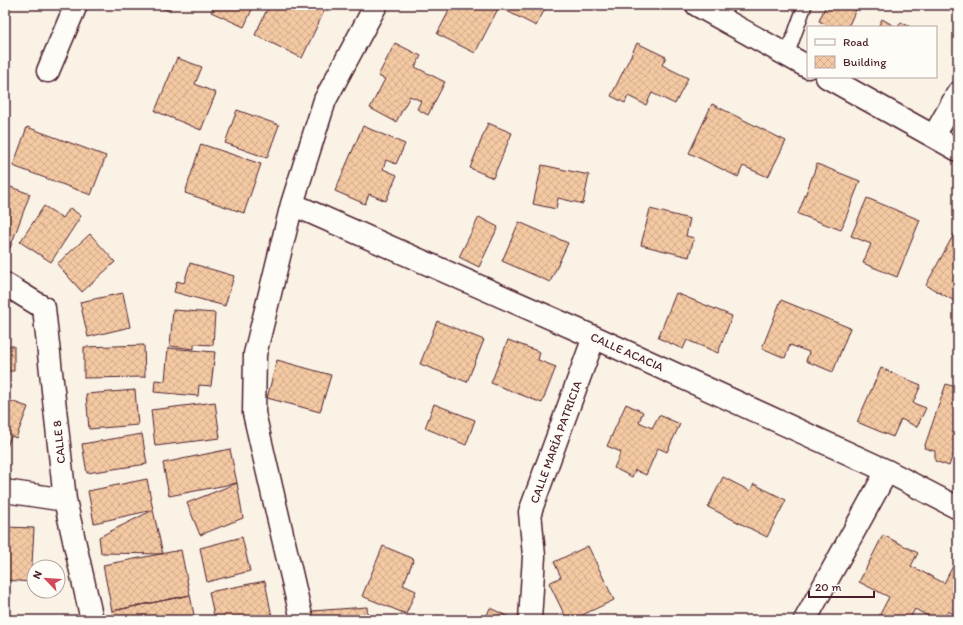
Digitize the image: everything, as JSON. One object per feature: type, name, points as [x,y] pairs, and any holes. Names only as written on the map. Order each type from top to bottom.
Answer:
[{"type":"street","points":[[48,71],[76,5]]},
{"type":"street","points":[[302,620],[254,413],[255,354],[292,204],[325,100],[376,5]]},
{"type":"street","points":[[697,5],[807,66]]},
{"type":"street","points":[[829,78],[958,150]]},
{"type":"street","points":[[934,136],[958,93]]},
{"type":"street","name":"CALLE ACACIA","points":[[292,204],[594,337],[887,471],[958,508]]},
{"type":"street","name":"CALLE 8","points":[[5,284],[44,308],[65,500],[92,620]]},
{"type":"street","name":"CALLE MARÍA PATRICIA","points":[[530,620],[534,556],[530,512],[594,337]]},
{"type":"street","points":[[805,620],[887,471]]},
{"type":"street","points":[[5,491],[65,500]]},
{"type":"lane","points":[[787,55],[806,5]]},
{"type":"building","points":[[155,5],[172,5],[169,11]]},
{"type":"building","points":[[215,5],[254,5],[244,27],[211,12]]},
{"type":"building","points":[[269,5],[327,5],[302,58],[255,35]]},
{"type":"building","points":[[452,5],[547,5],[536,26],[499,7],[475,53],[437,34]]},
{"type":"building","points":[[826,5],[858,5],[848,26],[829,26],[819,21]]},
{"type":"building","points":[[882,19],[894,26],[878,26]]},
{"type":"building","points":[[901,22],[908,26],[899,26]]},
{"type":"building","points":[[395,43],[421,56],[415,67],[445,82],[428,115],[417,109],[421,101],[410,96],[396,122],[370,108],[385,79],[378,76]]},
{"type":"building","points":[[637,43],[666,57],[662,65],[688,78],[675,104],[652,93],[646,105],[628,96],[625,103],[611,96]]},
{"type":"building","points":[[177,58],[202,67],[195,84],[216,93],[201,130],[155,111]]},
{"type":"building","points":[[712,104],[786,141],[768,177],[743,166],[738,177],[689,153]]},
{"type":"building","points":[[237,110],[279,125],[267,158],[225,143]]},
{"type":"building","points":[[488,123],[512,133],[493,178],[470,168]]},
{"type":"building","points":[[363,126],[405,144],[396,164],[386,160],[383,169],[397,175],[386,201],[369,194],[365,204],[335,191]]},
{"type":"building","points":[[27,127],[106,156],[91,195],[13,166]]},
{"type":"building","points":[[201,144],[261,164],[244,213],[185,193]]},
{"type":"building","points":[[817,164],[860,181],[841,230],[798,214]]},
{"type":"building","points":[[542,165],[589,175],[583,204],[558,198],[556,209],[533,204]]},
{"type":"building","points":[[5,185],[30,194],[10,248],[5,246]]},
{"type":"building","points":[[867,198],[920,220],[897,277],[863,263],[871,244],[851,236]]},
{"type":"building","points":[[44,206],[63,218],[70,208],[81,216],[51,262],[20,242]]},
{"type":"building","points":[[650,209],[690,219],[686,236],[694,238],[689,257],[641,245]]},
{"type":"building","points":[[479,217],[498,227],[479,267],[459,257]]},
{"type":"building","points":[[519,222],[568,243],[550,282],[502,261]]},
{"type":"building","points":[[90,234],[115,262],[82,292],[57,264]]},
{"type":"building","points":[[954,234],[958,236],[958,303],[926,285]]},
{"type":"building","points":[[190,263],[234,276],[225,306],[174,292],[177,281],[184,283]]},
{"type":"building","points":[[123,293],[130,327],[88,337],[80,302]]},
{"type":"building","points":[[676,293],[732,316],[718,353],[687,340],[683,349],[658,338]]},
{"type":"building","points":[[781,300],[850,328],[833,372],[806,361],[809,352],[790,345],[785,358],[762,348]]},
{"type":"building","points":[[173,310],[215,313],[213,345],[194,344],[194,349],[170,346]]},
{"type":"building","points":[[437,321],[484,340],[467,382],[420,364]]},
{"type":"building","points":[[508,340],[540,352],[538,360],[556,367],[542,403],[491,383]]},
{"type":"building","points":[[144,345],[145,377],[84,378],[84,347]]},
{"type":"building","points":[[5,346],[14,346],[14,371],[5,371]]},
{"type":"building","points":[[168,348],[215,352],[211,386],[199,385],[198,396],[154,392],[155,380],[165,381]]},
{"type":"building","points":[[277,360],[331,375],[320,412],[267,398]]},
{"type":"building","points":[[881,368],[921,385],[913,403],[926,408],[917,427],[901,419],[893,437],[857,422]]},
{"type":"building","points":[[946,384],[958,388],[958,459],[952,457],[949,466],[935,461],[935,451],[924,448]]},
{"type":"building","points":[[135,390],[138,425],[89,429],[86,394]]},
{"type":"building","points":[[5,399],[28,407],[16,438],[11,436],[5,452]]},
{"type":"building","points":[[215,402],[220,438],[155,446],[151,410]]},
{"type":"building","points":[[434,404],[475,420],[466,445],[425,428]]},
{"type":"building","points":[[626,404],[643,412],[639,422],[652,428],[659,415],[680,424],[667,452],[658,448],[646,475],[635,470],[632,477],[614,468],[621,452],[607,446]]},
{"type":"building","points":[[142,434],[147,464],[87,473],[82,444]]},
{"type":"building","points":[[230,449],[237,483],[169,496],[163,463]]},
{"type":"building","points":[[723,477],[750,491],[754,484],[786,500],[767,537],[708,507]]},
{"type":"building","points":[[147,479],[153,510],[94,523],[88,491]]},
{"type":"building","points":[[237,483],[243,518],[200,535],[187,503]]},
{"type":"building","points":[[153,510],[163,554],[101,553],[99,537]]},
{"type":"building","points":[[5,527],[34,528],[32,559],[26,559],[26,582],[5,580]]},
{"type":"building","points":[[883,535],[918,553],[911,566],[944,583],[953,566],[958,569],[957,616],[948,611],[943,620],[935,620],[915,609],[909,620],[877,620],[889,597],[859,582]]},
{"type":"building","points":[[242,537],[250,571],[207,582],[200,548]]},
{"type":"building","points":[[383,546],[414,559],[403,585],[416,591],[406,614],[362,596]]},
{"type":"building","points":[[588,546],[614,600],[572,620],[567,620],[549,583],[561,577],[554,562]]},
{"type":"building","points":[[181,550],[190,595],[112,611],[103,565]]},
{"type":"building","points":[[265,581],[272,617],[255,620],[215,620],[209,592]]},
{"type":"building","points":[[190,595],[195,620],[114,620],[112,611]]},
{"type":"building","points":[[367,607],[368,620],[312,620],[312,611]]},
{"type":"building","points":[[490,608],[515,620],[485,620]]}]
